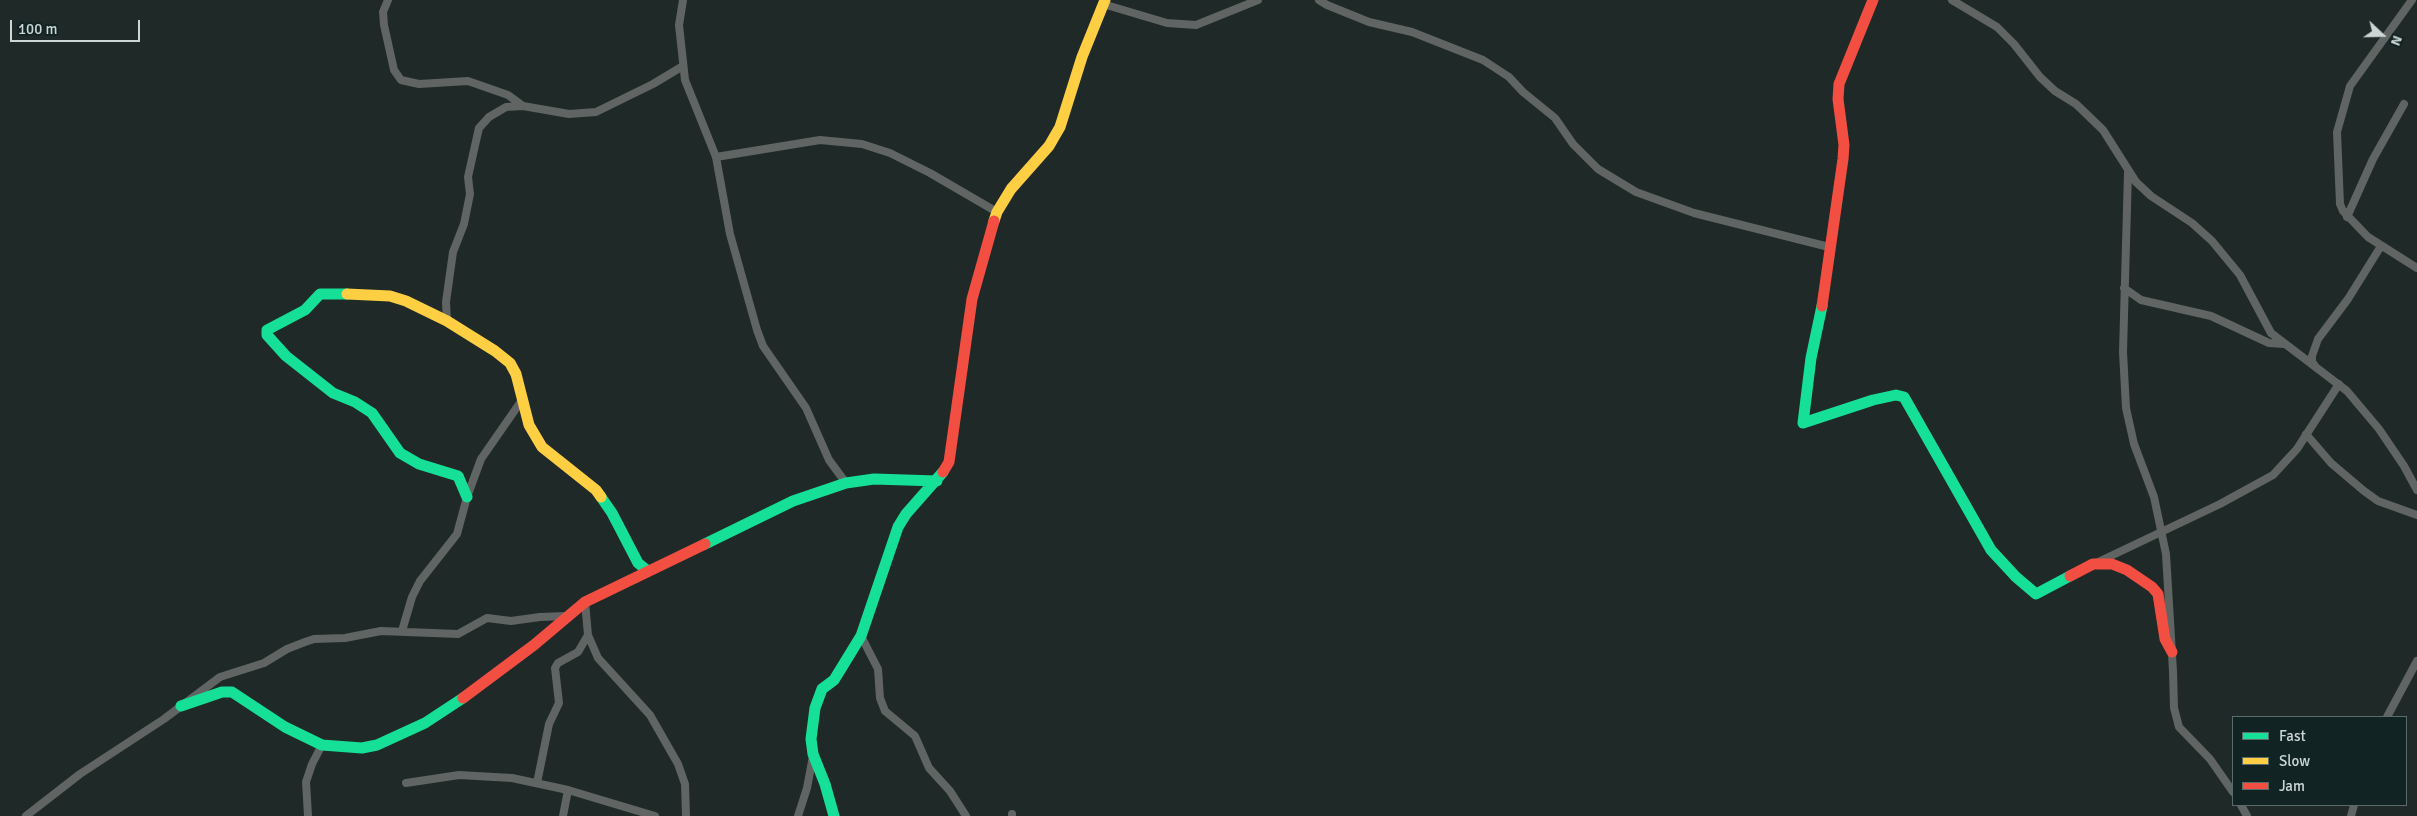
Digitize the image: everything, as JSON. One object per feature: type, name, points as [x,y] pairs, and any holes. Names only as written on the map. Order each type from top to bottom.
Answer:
[{"type":"street","points":[[388,0],[383,12],[384,25],[394,70],[401,80],[419,84],[468,81],[508,95],[523,106]]},
{"type":"street","points":[[683,0],[679,25],[685,80],[716,158],[730,234],[763,346],[806,408],[830,460],[846,483]]},
{"type":"street","points":[[834,816],[825,784],[813,754],[811,739],[815,708],[822,689],[834,680],[861,636],[898,527],[906,514],[937,480],[949,462],[953,446],[960,375],[972,299],[997,212],[1007,195],[1049,146],[1060,127],[1082,57],[1104,2],[1167,22],[1196,24],[1258,0]]},
{"type":"street","points":[[1319,0],[1368,22],[1412,32],[1483,60],[1509,77],[1523,92],[1549,112],[1573,144],[1598,169],[1636,192],[1694,213],[1828,247]]},
{"type":"street","points":[[1873,0],[1839,84],[1838,99],[1844,145],[1828,247],[1827,283],[1811,358],[1802,423],[1873,400],[1896,395],[1904,397],[1991,550],[2016,577],[2036,594],[2159,531],[2220,504],[2274,475],[2288,461],[2339,384]]},
{"type":"street","points":[[1952,0],[1997,27],[2014,44],[2040,77],[2091,118],[2109,138],[2128,172],[2151,196],[2192,223],[2212,241],[2240,275],[2271,332],[2284,344],[2339,384],[2380,429],[2417,490]]},
{"type":"street","points":[[2412,0],[2350,86],[2343,104],[2337,132],[2337,152],[2340,204],[2347,217],[2381,246],[2417,268]]},
{"type":"street","points":[[447,321],[446,302],[453,252],[464,224],[470,194],[468,177],[479,128],[489,117],[506,107],[523,106],[569,114],[596,112],[646,88],[683,66]]},
{"type":"street","points":[[2347,217],[2373,159],[2404,104]]},
{"type":"street","points":[[716,158],[820,140],[862,144],[890,154],[922,169],[997,212]]},
{"type":"street","points":[[2128,172],[2122,352],[2126,408],[2134,444],[2154,498],[2159,531],[2168,568],[2174,708],[2178,726],[2210,759],[2232,791]]},
{"type":"street","points":[[2315,366],[2312,362],[2312,356],[2318,339],[2348,299],[2381,246]]},
{"type":"street","points":[[2124,288],[2141,300],[2211,316],[2269,343],[2284,344]]},
{"type":"street","points":[[467,497],[458,476],[419,464],[400,453],[372,413],[355,402],[334,393],[286,356],[267,335],[267,330],[305,310],[320,294],[327,292],[390,296],[406,301],[447,321],[495,351],[510,364],[516,374],[529,425],[542,447],[596,490],[612,512],[638,563],[648,571]]},
{"type":"street","points":[[2124,304],[2141,300]]},
{"type":"street","points":[[402,631],[420,581],[457,534],[474,474],[487,448],[522,400]]},
{"type":"street","points":[[2306,434],[2331,464],[2364,491],[2378,500],[2417,515]]},
{"type":"street","points":[[181,706],[222,692],[232,692],[285,727],[322,745],[362,748],[399,736],[425,723],[457,703],[534,646],[566,616],[586,602],[794,501],[846,483],[881,479],[937,480]]},
{"type":"street","points":[[2093,564],[2119,566],[2156,591],[2161,602],[2165,640],[2172,652]]},
{"type":"street","points":[[586,602],[588,635],[598,658],[650,715],[678,764],[685,784],[686,816]]},
{"type":"street","points":[[26,816],[80,774],[181,706],[220,677],[264,663],[288,649],[305,642],[314,639],[345,638],[381,631],[458,634],[487,618],[511,621],[540,616],[566,616]]},
{"type":"street","points":[[537,783],[549,724],[559,703],[555,668],[558,663],[578,652],[588,635]]},
{"type":"street","points":[[861,636],[878,669],[880,698],[885,711],[919,741],[929,768],[950,791],[966,816]]},
{"type":"street","points":[[2388,716],[2417,661]]},
{"type":"street","points":[[308,816],[306,782],[312,764],[322,745]]},
{"type":"street","points":[[798,816],[807,788],[813,754]]},
{"type":"street","points":[[406,783],[452,775],[476,775],[537,783],[568,790],[655,816]]},
{"type":"street","points":[[563,816],[568,790]]},
{"type":"traffic: fast","points":[[347,294],[320,294],[305,310],[267,330],[267,335],[286,356],[333,393],[355,402],[372,413],[400,453],[419,464],[458,476],[467,497]]},
{"type":"traffic: fast","points":[[1822,306],[1811,358],[1803,423],[1873,400],[1896,395],[1904,397],[1991,550],[2016,577],[2036,594],[2070,576]]},
{"type":"traffic: fast","points":[[834,816],[825,784],[813,754],[811,739],[815,708],[822,689],[834,680],[861,636],[898,527],[906,514],[943,472]]},
{"type":"traffic: fast","points":[[705,544],[793,501],[846,483],[874,479],[937,481]]},
{"type":"traffic: fast","points":[[601,497],[612,513],[638,563],[648,571]]},
{"type":"traffic: fast","points":[[181,706],[222,692],[232,692],[285,727],[322,745],[362,748],[377,745],[425,723],[463,698]]},
{"type":"traffic: slow","points":[[994,221],[997,212],[1011,189],[1049,146],[1060,127],[1082,57],[1105,0]]},
{"type":"traffic: slow","points":[[347,294],[390,296],[406,301],[447,321],[495,351],[510,363],[516,374],[529,425],[542,447],[596,490],[601,497]]},
{"type":"traffic: jam","points":[[1822,306],[1843,159],[1844,145],[1838,99],[1839,84],[1873,0]]},
{"type":"traffic: jam","points":[[943,472],[949,462],[972,299],[994,221]]},
{"type":"traffic: jam","points":[[463,698],[534,645],[585,602],[705,544]]},
{"type":"traffic: jam","points":[[2070,576],[2093,564],[2112,564],[2127,570],[2152,587],[2158,594],[2165,639],[2172,652]]}]
